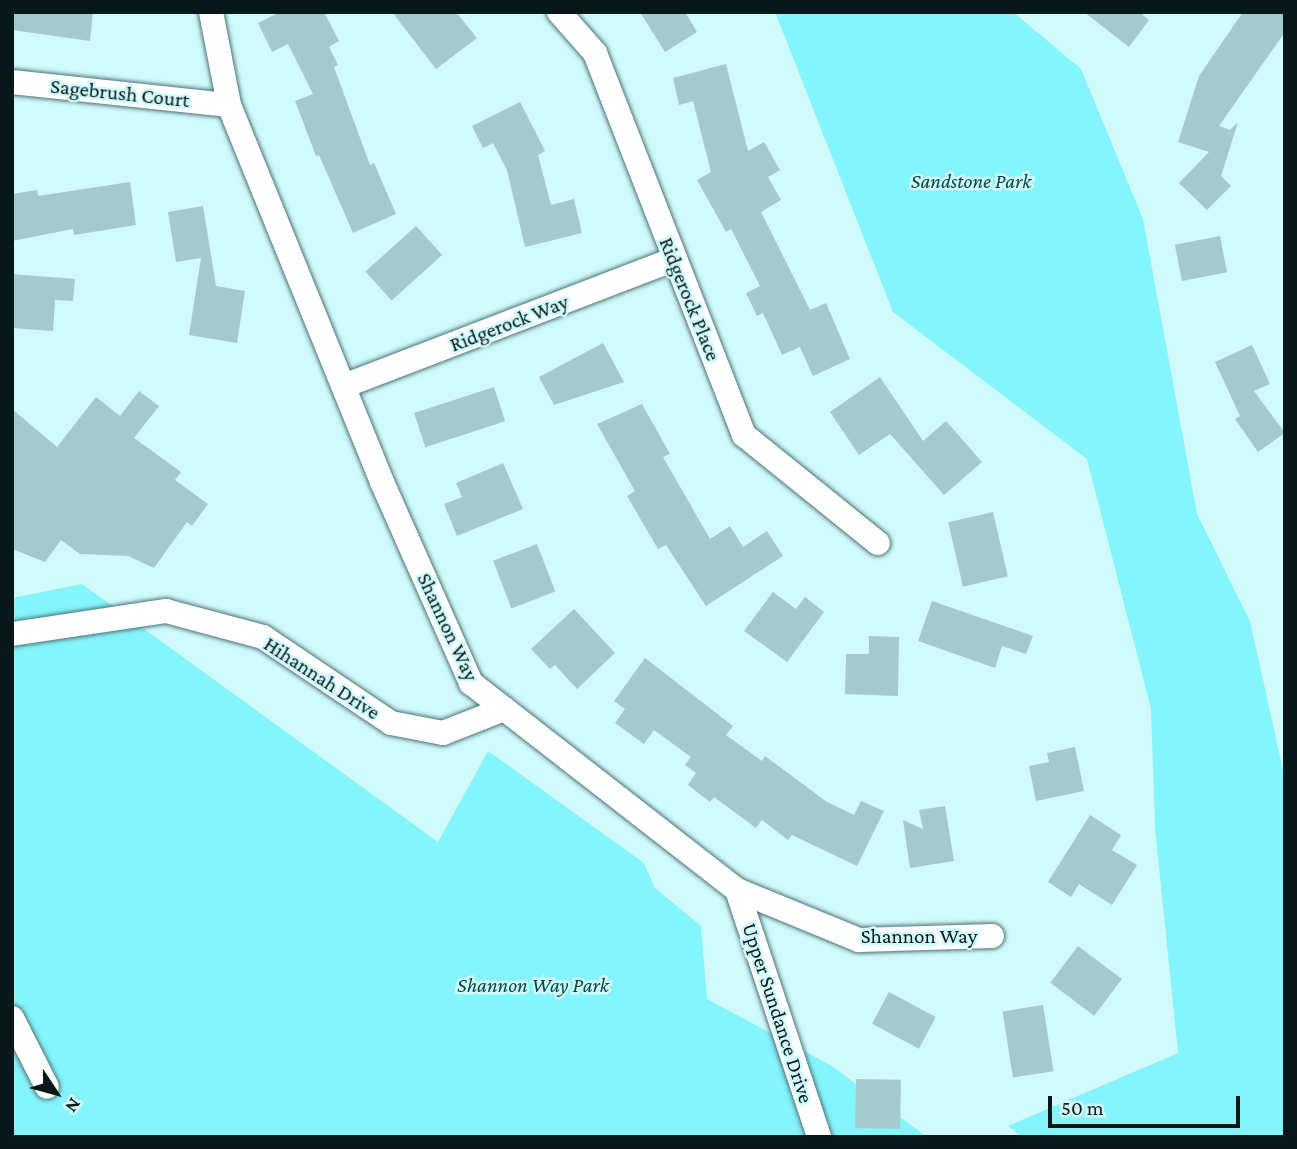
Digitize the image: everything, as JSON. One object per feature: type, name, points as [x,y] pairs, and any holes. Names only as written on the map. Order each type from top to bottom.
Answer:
[{"type":"street","name":"Shannon Way","points":[[211,12],[229,104],[344,386],[471,683],[737,890],[859,940],[992,936]]},
{"type":"street","name":"Ridgerock Place","points":[[559,12],[595,52],[673,260],[744,435],[878,543]]},
{"type":"street","name":"Sagebrush Court","points":[[12,82],[229,104]]},
{"type":"street","name":"Ridgerock Way","points":[[344,386],[673,260]]},
{"type":"street","name":"Hihannah Drive","points":[[12,634],[166,611],[263,637],[391,723],[443,733],[504,709]]},
{"type":"street","name":"Upper Sundance Drive","points":[[737,890],[819,1137]]},
{"type":"street","points":[[12,1018],[47,1087]]},
{"type":"green space","name":"Sandstone Park","points":[[775,12],[1013,12],[1081,69],[1143,219],[1197,514],[1250,621],[1285,779],[1285,1137],[1022,1137],[1008,1126],[1178,1053],[1155,828],[1151,709],[1087,459],[893,312]]},
{"type":"green space","name":"Shannon Way Park","points":[[82,584],[438,842],[488,751],[644,863],[655,888],[701,926],[707,999],[832,1066],[927,1137],[12,1137],[12,598]]},
{"type":"building","points":[[12,12],[93,12],[90,41],[12,30]]},
{"type":"building","points":[[280,12],[324,12],[339,41],[329,47],[338,65],[334,67],[370,165],[374,163],[396,214],[353,233],[319,155],[316,156],[295,101],[313,94],[288,44],[272,52],[258,23]]},
{"type":"building","points":[[392,12],[456,12],[477,38],[436,69]]},
{"type":"building","points":[[640,12],[685,12],[697,32],[665,52]]},
{"type":"building","points":[[1084,12],[1139,12],[1149,20],[1129,47]]},
{"type":"building","points":[[1243,12],[1285,12],[1285,32],[1219,126],[1230,130],[1238,122],[1221,176],[1231,186],[1207,210],[1179,183],[1209,152],[1178,142],[1199,76]]},
{"type":"building","points":[[726,64],[748,151],[764,142],[780,170],[768,177],[781,200],[761,212],[810,310],[826,303],[850,359],[813,376],[800,347],[782,355],[763,313],[757,316],[746,293],[760,286],[731,229],[726,232],[697,180],[711,172],[693,101],[679,105],[673,78]]},
{"type":"building","points":[[520,102],[545,151],[538,155],[551,205],[574,199],[582,233],[525,247],[507,170],[493,143],[483,148],[472,126]]},
{"type":"building","points":[[130,182],[136,225],[74,235],[73,229],[12,241],[12,194],[37,190],[38,196]]},
{"type":"building","points":[[203,206],[216,286],[245,291],[237,343],[189,335],[201,258],[176,262],[168,212]]},
{"type":"building","points":[[416,226],[442,255],[392,300],[365,272]]},
{"type":"building","points":[[1220,236],[1227,272],[1182,281],[1175,245]]},
{"type":"building","points":[[12,274],[75,279],[73,301],[55,300],[53,331],[12,328]]},
{"type":"building","points":[[603,343],[624,382],[554,405],[539,377]]},
{"type":"building","points":[[1252,345],[1270,384],[1254,391],[1285,433],[1258,452],[1235,419],[1240,416],[1215,362]]},
{"type":"building","points":[[880,377],[923,441],[946,421],[982,462],[944,495],[890,434],[859,455],[830,412]]},
{"type":"building","points":[[494,387],[505,421],[425,447],[414,413]]},
{"type":"building","points":[[139,391],[159,406],[134,438],[181,472],[175,480],[208,504],[192,526],[187,522],[154,568],[128,556],[80,554],[61,540],[45,562],[12,549],[12,409],[57,447],[96,397],[120,416]]},
{"type":"building","points":[[642,404],[670,454],[663,457],[710,539],[730,526],[743,547],[767,531],[783,556],[706,606],[666,545],[658,549],[627,496],[635,491],[597,424]]},
{"type":"building","points":[[503,463],[523,509],[457,536],[444,504],[462,497],[456,483]]},
{"type":"building","points":[[993,512],[1008,576],[963,587],[948,522]]},
{"type":"building","points":[[537,544],[555,592],[511,608],[493,561]]},
{"type":"building","points":[[773,592],[796,609],[805,597],[824,612],[787,662],[744,631]]},
{"type":"building","points":[[932,601],[1033,636],[1026,654],[1002,646],[995,668],[918,641]]},
{"type":"building","points":[[574,609],[615,653],[577,689],[555,665],[550,669],[531,649]]},
{"type":"building","points":[[869,636],[899,637],[898,696],[845,694],[846,654],[869,654]]},
{"type":"building","points":[[645,658],[733,726],[726,735],[762,761],[765,756],[827,802],[854,815],[861,801],[884,811],[857,866],[792,835],[788,840],[762,820],[756,828],[714,797],[710,802],[688,785],[696,773],[685,765],[691,757],[654,730],[644,744],[615,723],[625,709],[614,701]]},
{"type":"building","points":[[1075,747],[1084,791],[1036,801],[1029,766],[1049,762],[1047,753]]},
{"type":"building","points":[[945,806],[954,861],[910,868],[903,820],[923,829],[919,810]]},
{"type":"building","points":[[1090,815],[1121,835],[1112,850],[1137,865],[1112,905],[1079,884],[1071,897],[1048,882]]},
{"type":"building","points":[[1078,946],[1122,979],[1094,1016],[1050,983]]},
{"type":"building","points":[[889,992],[936,1017],[919,1049],[872,1024]]},
{"type":"building","points":[[1043,1005],[1053,1071],[1013,1078],[1003,1011]]},
{"type":"building","points":[[856,1079],[901,1080],[900,1129],[855,1128]]}]
